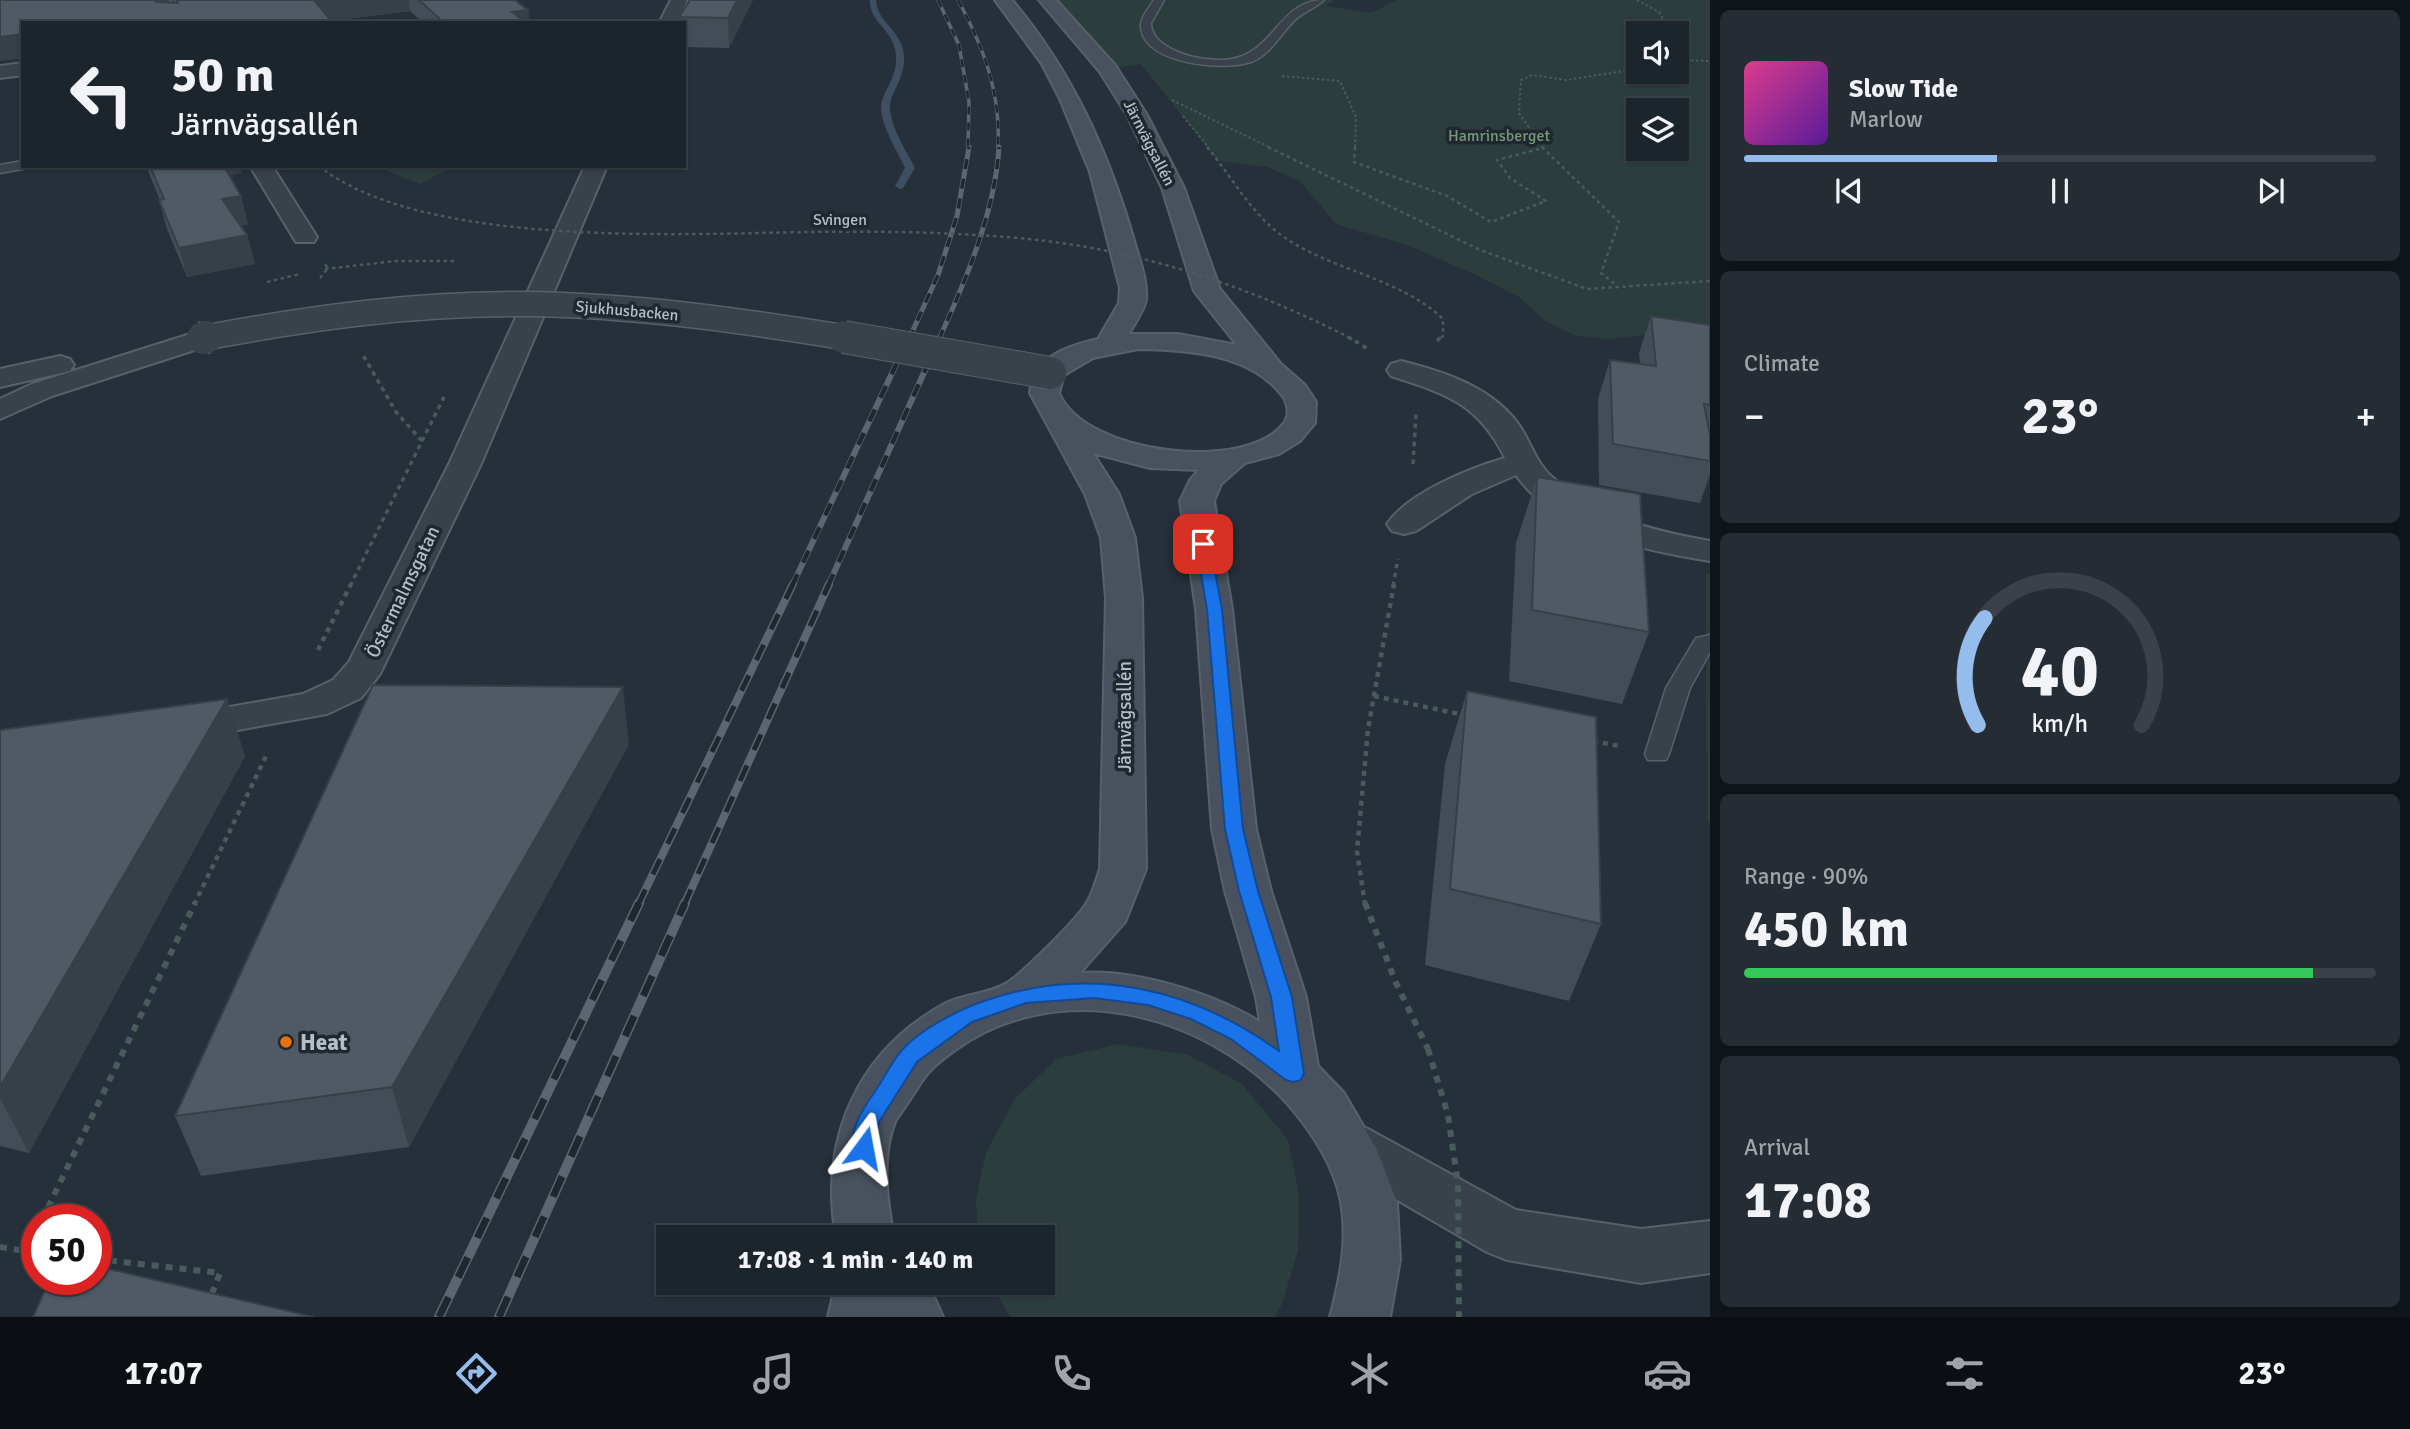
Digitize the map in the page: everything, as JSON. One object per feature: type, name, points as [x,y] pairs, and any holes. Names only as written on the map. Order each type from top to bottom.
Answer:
[{"type":"main road","points":[[1003,0],[1056,69],[1080,117],[1109,187],[1133,288],[1132,303],[1109,345]]},
{"type":"main road","name":"Järnvägsallén","points":[[1058,6],[1108,69],[1137,115],[1172,188],[1208,291],[1271,369]]},
{"type":"main road","points":[[1050,373],[1065,360],[1109,345],[1166,341],[1200,345],[1236,354],[1271,369],[1289,383],[1301,400],[1302,417],[1289,436],[1267,449],[1233,457],[1166,459],[1126,452],[1093,441],[1057,418]]},
{"type":"main road","name":"Järnvägsallén","points":[[1026,995],[1083,940],[1108,910],[1123,869],[1124,598],[1118,538],[1102,494],[1049,409],[1044,391],[1050,373]]},
{"type":"main road","points":[[1233,457],[1206,480],[1197,501],[1214,609],[1234,829],[1248,891],[1282,997],[1293,1073]]},
{"type":"main road","points":[[862,1225],[857,1203],[868,1121],[909,1056],[965,1016],[1026,995],[1094,990],[1148,997],[1198,1013],[1238,1033],[1293,1073],[1323,1106],[1349,1145],[1369,1201],[1373,1264],[1360,1317]]},
{"type":"main road","points":[[858,1317],[863,1295]]},
{"type":"main road","points":[[896,1295],[913,1317]]},
{"type":"street","points":[[160,0],[172,21]]},
{"type":"street","points":[[669,21],[679,0]]},
{"type":"street","points":[[0,72],[21,69]]},
{"type":"street","points":[[262,168],[305,237]]},
{"type":"street","name":"Östermalmsgatan","points":[[150,732],[284,719],[347,689],[366,666],[464,464],[595,168]]},
{"type":"street","name":"Sjukhusbacken","points":[[0,378],[145,346],[305,319],[482,304],[559,305],[710,318],[1050,373]]},
{"type":"street","name":"Sjukhusbacken","points":[[10,406],[73,379],[203,338]]},
{"type":"street","points":[[1401,370],[1437,382],[1477,401],[1506,428],[1522,463],[1540,484],[1573,508],[1611,527],[1648,540],[1710,551]]},
{"type":"street","points":[[1405,524],[1438,499],[1485,473],[1522,463]]},
{"type":"street","points":[[1349,1145],[1507,1234],[1642,1256],[1710,1247]]},
{"type":"lane","points":[[1159,0],[1146,18],[1145,28],[1149,37],[1173,55],[1211,62],[1255,56],[1292,18],[1319,0]]},
{"type":"lane","points":[[0,169],[21,165]]},
{"type":"lane","points":[[1657,754],[1678,688],[1704,643],[1710,642]]},
{"type":"path","points":[[1637,0],[1659,12],[1664,21]]},
{"type":"path","points":[[1689,60],[1710,61]]},
{"type":"path","points":[[1616,285],[1601,273],[1619,222],[1543,148],[1519,113],[1521,80],[1532,75],[1566,80],[1626,71]]},
{"type":"path","points":[[1340,81],[1356,117],[1354,162],[1447,196],[1491,222],[1546,201],[1510,178],[1497,160],[1543,148]]},
{"type":"path","points":[[1460,1317],[1458,1184],[1448,1115],[1428,1049],[1396,983],[1364,902],[1357,851],[1374,696],[1405,524],[1417,424],[1415,406],[1401,370],[1443,336],[1443,319],[1424,301],[1300,245],[1268,224],[1168,98],[1480,250],[1587,289],[1616,285],[1710,282]]},
{"type":"path","name":"Svingen","points":[[321,168],[335,180],[408,206],[475,220],[569,231],[693,235],[886,232],[1010,237],[1059,243],[1185,269],[1249,289],[1298,310],[1355,341]]},
{"type":"path","points":[[305,237],[328,268],[319,279]]},
{"type":"path","points":[[50,1204],[284,719],[422,441],[396,412],[361,351]]},
{"type":"path","points":[[1374,696],[1468,715]]},
{"type":"path","points":[[1590,740],[1657,754]]},
{"type":"path","points":[[0,1247],[21,1251]]},
{"type":"path","points":[[112,1261],[220,1273],[207,1306]]},
{"type":"green space","name":"Hamrinsberget","points":[[1045,0],[1335,0],[1325,6],[1372,13],[1396,0],[1710,0],[1710,338],[1665,333],[1605,339],[1574,335],[1545,321],[1519,297],[1474,274],[1410,246],[1336,224],[1300,181],[1267,167],[1218,161],[1141,64],[1108,69]]},
{"type":"green space","points":[[381,168],[450,168],[420,184]]},
{"type":"green space","points":[[1706,573],[1710,574],[1710,824],[1707,821]]},
{"type":"green space","points":[[1118,1044],[1188,1055],[1242,1084],[1288,1140],[1299,1195],[1298,1250],[1282,1304],[1275,1317],[1010,1317],[998,1295],[1055,1295],[1055,1225],[977,1225],[976,1199],[986,1153],[1015,1099],[1056,1059]]},
{"type":"building","points":[[0,0],[155,0],[178,3],[177,0],[314,0],[331,21],[21,21],[21,34],[0,37]]},
{"type":"building","points":[[419,0],[515,0],[528,10],[512,12],[524,21],[441,20]]},
{"type":"building","points":[[690,0],[737,0],[728,18],[679,17]]},
{"type":"building","points":[[151,168],[225,168],[241,196],[222,199],[247,235],[179,248],[159,200],[164,199]]},
{"type":"building","points":[[1651,316],[1710,325],[1710,405],[1704,404],[1710,435],[1710,461],[1613,444],[1610,360],[1656,366]]},
{"type":"building","points":[[1537,477],[1640,494],[1649,632],[1532,610]]},
{"type":"building","points":[[373,685],[623,687],[392,1087],[175,1116]]},
{"type":"building","points":[[1467,691],[1596,717],[1601,924],[1450,889]]},
{"type":"building","points":[[227,699],[0,1087],[0,730]]},
{"type":"building","points":[[112,1270],[314,1317],[33,1317],[43,1295],[112,1295]]},
{"type":"waterway","points":[[873,0],[874,11],[891,32],[900,54],[896,81],[885,105],[888,121],[910,168],[900,186]]},
{"type":"railway","points":[[938,0],[959,45],[969,102],[968,148]]},
{"type":"railway","points":[[958,0],[989,71],[997,108],[998,148]]},
{"type":"railway","points":[[909,339],[938,275],[957,216],[969,147]]},
{"type":"railway","points":[[939,339],[978,245],[992,196],[999,147]]},
{"type":"railway","points":[[792,586],[909,337]]},
{"type":"railway","points":[[828,586],[940,337]]},
{"type":"railway","points":[[638,905],[793,584]]},
{"type":"railway","points":[[684,905],[829,584]]},
{"type":"railway","points":[[439,1317],[639,903]]},
{"type":"railway","points":[[499,1317],[685,903]]},
{"type":"place","name":"Heat","points":[[286,1042]]},
{"type":"route","points":[[864,1148],[868,1121],[909,1056],[965,1016],[1026,995],[1094,990],[1148,997],[1198,1013],[1238,1033],[1293,1073],[1282,997],[1248,891],[1234,829],[1214,609],[1203,544]]}]
